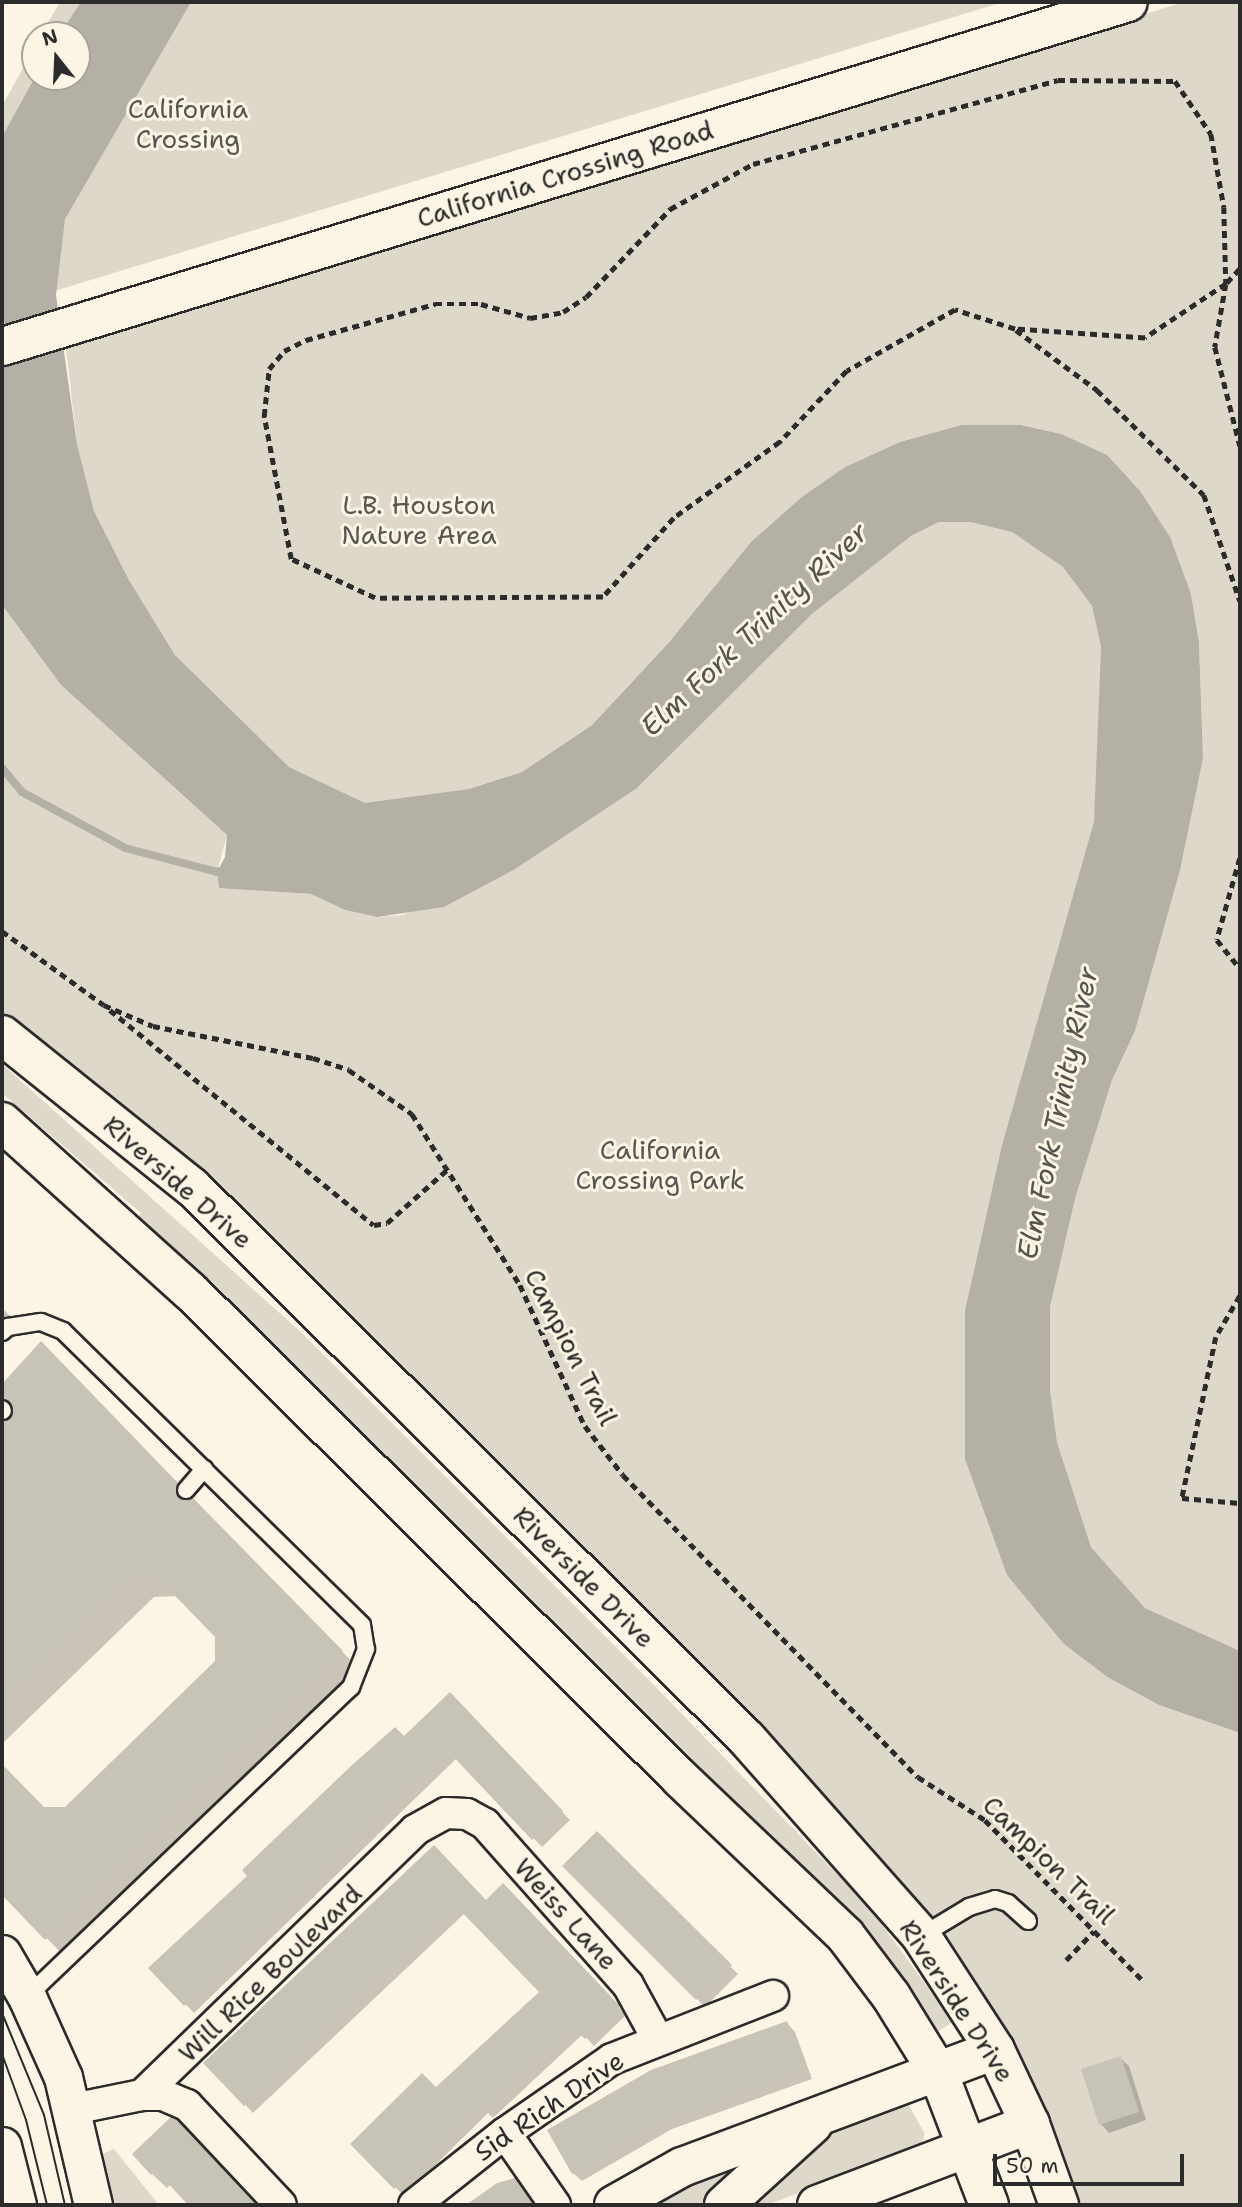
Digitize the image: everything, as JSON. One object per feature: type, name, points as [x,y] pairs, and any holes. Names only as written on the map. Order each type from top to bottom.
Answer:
[{"type":"main road","name":"Riverside Drive","points":[[2,1035],[192,1187],[747,1739],[922,1936],[995,2050],[1030,2124],[1059,2205]]},
{"type":"main road","name":"Riverside Drive","points":[[2,1122],[191,1292],[680,1778],[845,1935],[891,1996],[938,2072],[969,2146],[989,2205]]},
{"type":"main road","points":[[614,2205],[682,2167],[995,2050]]},
{"type":"main road","points":[[724,2205],[822,2115]]},
{"type":"main road","points":[[817,2205],[1030,2124]]},
{"type":"street","name":"California Crossing Road","points":[[2,346],[1128,2]]},
{"type":"street","name":"Weiss Lane","points":[[454,1812],[485,1825],[587,1936],[628,1985],[657,2038]]},
{"type":"street","name":"Will Rice Boulevard","points":[[142,2095],[415,1830],[431,1818],[454,1812]]},
{"type":"street","points":[[2,1954],[27,1997],[73,2109],[93,2205]]},
{"type":"street","name":"Sid Rich Drive","points":[[414,2205],[505,2133],[581,2078],[657,2038],[774,1996]]},
{"type":"street","points":[[73,2109],[142,2095],[163,2095],[187,2105],[281,2205]]},
{"type":"street","points":[[505,2133],[555,2205]]},
{"type":"street","points":[[2,2146],[17,2205]]},
{"type":"lane","points":[[2,1332],[8,1326],[41,1322],[64,1331],[362,1625],[366,1649],[351,1687],[27,1997]]},
{"type":"lane","points":[[186,1490],[204,1469]]},
{"type":"lane","points":[[922,1936],[969,1907],[995,1899],[1008,1903],[1028,1920]]},
{"type":"path","points":[[1240,269],[1226,284],[1145,338],[1015,329],[955,310],[847,371],[780,442],[674,517],[603,597],[375,598],[291,559],[264,416],[269,369],[284,351],[306,340],[435,304],[481,304],[530,318],[563,312],[586,298],[670,209],[753,164],[1058,80],[1175,81],[1212,134],[1224,207],[1226,284],[1215,347],[1240,446]]},
{"type":"path","points":[[1015,329],[1097,390],[1203,495],[1240,601]]},
{"type":"path","points":[[1240,858],[1217,940],[1240,968]]},
{"type":"path","name":"Campion Trail","points":[[2,931],[104,1005],[186,1035],[313,1058],[349,1070],[412,1114],[449,1168],[465,1202],[520,1285],[585,1426],[623,1475],[918,1777],[985,1820],[1143,1981]]},
{"type":"path","points":[[104,1005],[374,1225],[387,1223],[449,1168]]},
{"type":"path","points":[[1240,1296],[1216,1337],[1182,1498],[1240,1503]]},
{"type":"path","points":[[1066,1960],[1094,1931]]},
{"type":"green space","name":"California Crossing","points":[[60,2],[1003,2],[2,307],[2,106],[21,72],[21,91],[91,91],[91,21],[49,21]]},
{"type":"green space","name":"L.B. Houston Nature Area","points":[[1184,2],[1240,2],[1240,1651],[1145,1608],[1091,1547],[1057,1442],[1050,1390],[1050,1307],[1075,1199],[1112,1080],[1135,1031],[1203,758],[1199,642],[1191,594],[1061,434],[1022,425],[961,425],[900,442],[845,467],[803,496],[592,725],[522,772],[469,789],[365,804],[289,767],[175,655],[129,580],[94,511],[77,444],[66,348]]},
{"type":"green space","name":"California Crossing Park","points":[[939,522],[970,522],[1012,532],[1063,567],[1092,606],[1101,647],[1095,822],[1002,1145],[965,1310],[1109,1678],[1159,1705],[1240,1733],[1240,2205],[1081,2205],[1030,2076],[972,1975],[869,1843],[119,1111],[2,1013],[2,605],[61,685],[227,835],[217,872],[219,887],[311,894],[345,910],[377,917],[403,915],[637,788],[812,614],[911,536]]},
{"type":"green space","points":[[2,1064],[302,1333],[648,1679],[869,1907],[953,2022],[937,2032],[892,1967],[135,1220],[141,1213],[2,1093]]},
{"type":"green space","points":[[907,2102],[925,2134],[919,2149],[766,2205],[735,2205],[845,2123]]},
{"type":"green space","points":[[114,2149],[159,2205],[107,2205],[100,2155]]},
{"type":"green space","points":[[763,2157],[701,2205],[642,2205],[665,2190]]},
{"type":"water","name":"Elm Fork Trinity River","points":[[81,2],[191,2],[65,219],[56,295],[77,444],[94,511],[129,580],[175,655],[289,767],[365,803],[469,789],[522,772],[592,725],[670,641],[752,541],[803,496],[845,467],[900,442],[961,425],[1021,425],[1061,434],[1107,455],[1140,491],[1170,537],[1191,594],[1199,642],[1203,758],[1180,870],[1135,1031],[1112,1080],[1075,1199],[1050,1307],[1050,1390],[1057,1442],[1091,1547],[1145,1608],[1240,1651],[1240,1733],[1159,1705],[1109,1678],[1064,1644],[1007,1575],[965,1459],[965,1310],[1002,1145],[1094,822],[1101,647],[1092,606],[1063,567],[1012,532],[970,522],[939,522],[911,536],[812,614],[637,788],[515,869],[444,907],[377,917],[345,910],[311,894],[219,888],[217,872],[225,857],[227,835],[61,685],[2,605],[2,137],[27,91],[91,91],[91,21],[68,21]]},
{"type":"building","points":[[41,1341],[178,1483],[179,1497],[193,1498],[343,1651],[45,1940],[2,1895],[2,1764],[44,1807],[65,1807],[215,1661],[215,1637],[155,1575],[132,1575],[2,1701],[2,1421],[12,1416],[11,1403],[15,1399],[2,1384]]},
{"type":"building","points":[[450,1692],[563,1811],[532,1840],[448,1751],[184,2006],[148,1968],[247,1876],[242,1870],[351,1766],[395,1727],[404,1736]]},
{"type":"building","points":[[597,1831],[732,1965],[696,2000],[562,1866]]},
{"type":"building","points":[[434,1845],[486,1900],[503,1883],[620,2006],[585,2039],[573,2027],[483,2111],[479,2106],[394,2189],[350,2144],[422,2073],[436,2087],[539,1992],[456,1906],[244,2106],[203,2063]]},
{"type":"building","points":[[787,2021],[805,2071],[663,2121],[572,2174],[547,2130],[651,2070]]},
{"type":"building","points":[[1121,2056],[1139,2112],[1099,2125],[1081,2069]]},
{"type":"building","points":[[171,2117],[177,2120],[257,2205],[188,2205],[156,2170],[151,2175],[132,2154]]},
{"type":"building","points":[[515,2178],[531,2201],[526,2205],[466,2205],[497,2183]]},
{"type":"waterway","points":[[2,768],[22,792],[125,848],[217,872],[225,870]]},
{"type":"tram line","points":[[2,2013],[44,2115],[65,2205]]},
{"type":"tram line","points":[[2,2054],[26,2120],[47,2205]]}]
